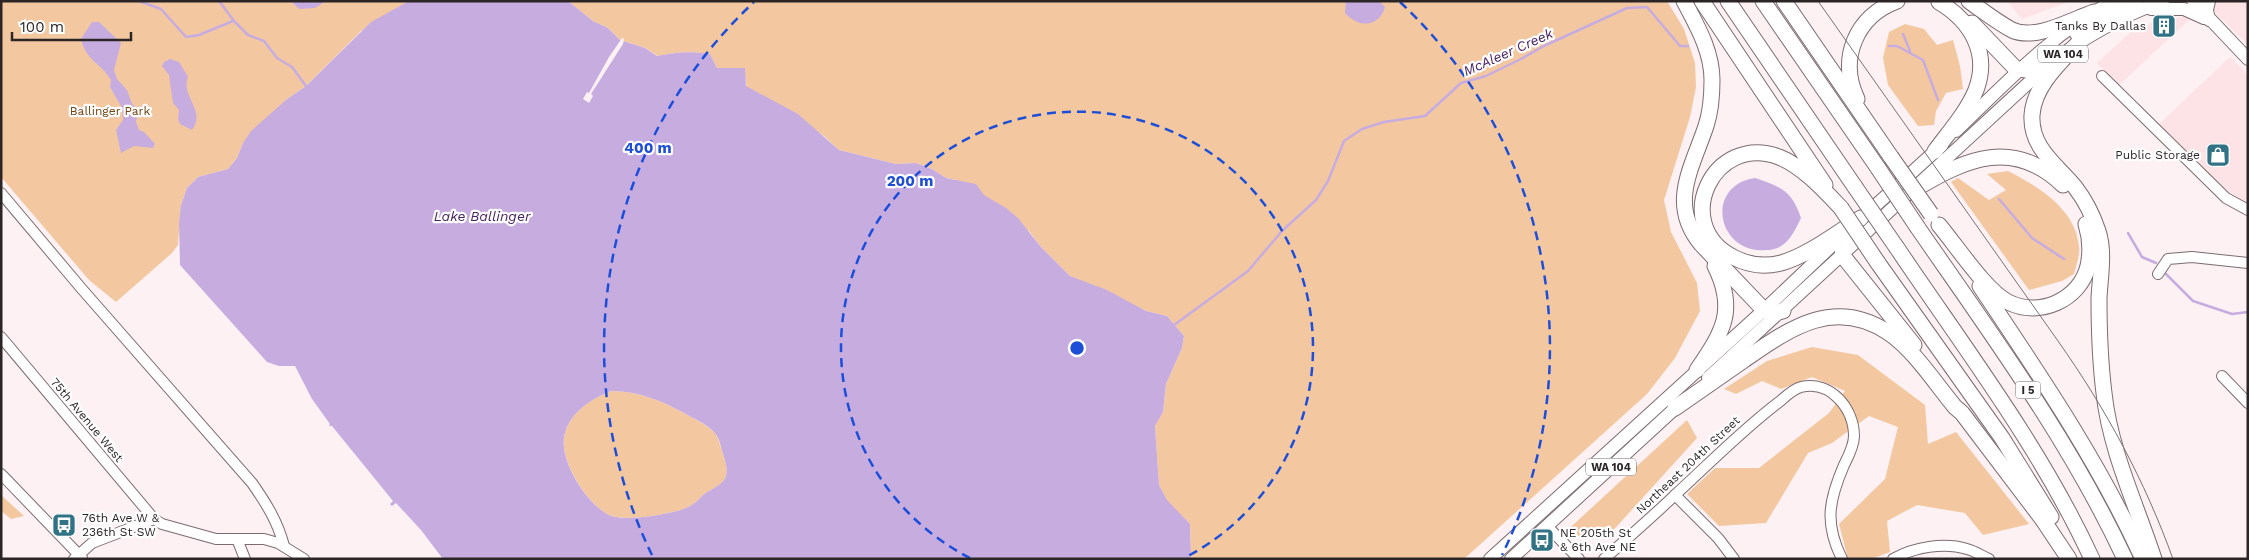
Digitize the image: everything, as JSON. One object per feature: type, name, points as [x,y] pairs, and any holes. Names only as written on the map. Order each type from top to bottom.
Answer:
[{"type":"highway","points":[[1682,1],[1700,32],[1710,62],[1712,101],[1689,171],[1683,202],[1688,225],[1705,249],[1764,310],[1773,313],[1783,310]]},
{"type":"highway","points":[[1702,1],[1878,263],[2027,475],[2050,515],[2070,559]]},
{"type":"highway","name":"I 5","points":[[1728,1],[2037,456],[2074,522],[2092,559]]},
{"type":"highway","name":"I 5","points":[[1763,1],[1990,332],[2060,441],[2101,511],[2125,559]]},
{"type":"highway","points":[[1784,1],[1935,219],[2075,431],[2115,500],[2143,559]]},
{"type":"highway","points":[[1874,131],[1851,82],[1850,50],[1855,37],[1868,18],[1877,10],[1897,1]]},
{"type":"highway","points":[[1969,1],[2012,30],[2030,34],[2094,12]]},
{"type":"highway","points":[[1938,2],[1963,14],[2010,64],[2019,70],[2029,68],[2040,58],[2047,57]]},
{"type":"highway","points":[[1935,151],[1972,99],[1978,82],[1980,66],[1979,50],[1969,29],[1960,17],[1938,2]]},
{"type":"highway","points":[[2080,41],[2042,85],[2033,105],[2032,123],[2041,150],[2077,189],[2092,215],[2099,233],[2101,254],[2099,345],[2104,394],[2112,439],[2154,559]]},
{"type":"highway","points":[[1841,208],[1795,166],[1779,158],[1757,153],[1736,157],[1718,170],[1705,190],[1702,212],[1707,233],[1722,250],[1740,260],[1764,265],[1788,260],[1861,218]]},
{"type":"highway","points":[[1917,188],[1954,168],[1982,158],[2014,159],[2036,166],[2062,184],[2079,206],[2086,222],[2090,239],[2088,266],[2081,283],[2062,300],[2039,308],[2016,305],[1994,291],[1935,219]]},
{"type":"highway","points":[[1845,233],[1842,246],[1843,256],[1959,403],[1962,413]]},
{"type":"highway","points":[[1697,370],[1714,342],[1726,313],[1724,288],[1705,249]]},
{"type":"highway","points":[[1675,408],[1788,330],[1814,320],[1840,318],[1861,321],[1890,334],[1911,354],[1954,407],[1962,413],[2070,559]]},
{"type":"main road","name":"WA 104","points":[[1490,559],[1764,310],[2019,70],[2063,33],[2114,1]]},
{"type":"main road","name":"WA 104","points":[[1511,559],[1917,188],[2049,64],[2080,41],[2138,6],[2163,1]]},
{"type":"main road","points":[[2193,1],[2248,59]]},
{"type":"main road","points":[[2209,1],[2207,10],[2209,20]]},
{"type":"main road","points":[[1996,112],[2011,92],[2044,63],[2047,57],[2099,19],[2138,6],[2178,8],[2190,11],[2209,20]]},
{"type":"main road","points":[[1510,541],[1536,526],[1547,526],[1546,520],[1551,502]]},
{"type":"street","points":[[2102,76],[2226,198],[2248,210]]},
{"type":"street","points":[[1,193],[81,288],[252,483],[270,510],[289,549]]},
{"type":"street","points":[[2158,274],[2168,259],[2192,257],[2248,263]]},
{"type":"street","name":"75th Avenue West","points":[[1,337],[154,519]]},
{"type":"street","points":[[2222,376],[2248,403]]},
{"type":"street","name":"Northeast 204th Street","points":[[1604,559],[1675,496],[1757,418],[1800,387],[1823,388],[1834,394],[1844,404],[1850,416],[1854,439],[1833,491],[1830,516],[1834,543],[1842,559]]},
{"type":"street","points":[[1,474],[78,557],[92,543],[154,519],[162,524],[190,533],[216,538],[264,539],[289,549],[304,559]]},
{"type":"street","points":[[1675,496],[1718,538],[1734,559]]},
{"type":"street","points":[[1547,526],[1579,559]]},
{"type":"street","points":[[237,539],[245,559]]},
{"type":"street","points":[[1893,559],[1921,548],[1944,546],[1967,549],[1989,559]]},
{"type":"shaded area","points":[[2007,1],[2071,1],[2022,19]]},
{"type":"shaded area","points":[[2213,1],[2248,1],[2248,44],[2213,11]]},
{"type":"shaded area","points":[[2187,16],[2192,17],[2119,85],[2097,63],[2131,32],[2155,21]]},
{"type":"shaded area","name":"Public Storage","points":[[2230,57],[2248,75],[2248,206],[2219,183],[2157,126]]},
{"type":"green space","name":"Ballinger Park","points":[[1,1],[409,1],[361,31],[306,86],[287,99],[243,143],[237,158],[228,169],[198,177],[187,188],[181,205],[178,245],[172,253],[116,302],[89,280],[1,177]]},
{"type":"green space","points":[[568,1],[1667,1],[1684,29],[1695,63],[1696,87],[1690,117],[1664,200],[1671,232],[1697,283],[1700,311],[1675,358],[1647,394],[1464,559],[1191,559],[1190,524],[1167,501],[1159,485],[1155,426],[1163,412],[1166,384],[1182,348],[1184,336],[1167,316],[1146,311],[1070,276],[1041,247],[1029,231],[956,180],[946,178],[932,169],[916,163],[896,164],[839,150],[824,136],[747,89],[744,68],[717,68],[710,54],[696,52],[658,56],[645,48],[620,40],[608,28],[593,21]]},
{"type":"green space","points":[[1905,24],[1924,29],[1937,45],[1953,40],[1960,66],[1963,89],[1946,93],[1936,111],[1934,125],[1918,126],[1888,85],[1883,58],[1889,32]]},
{"type":"green space","points":[[2008,171],[2043,192],[2063,210],[2071,221],[2079,247],[2078,261],[2074,274],[2062,281],[2029,290],[1951,182],[1958,178],[1989,200],[2006,190],[1987,174]]},
{"type":"green space","points":[[1812,347],[1858,355],[1925,405],[1928,444],[1956,432],[2029,524],[1983,535],[1965,513],[1917,505],[1887,521],[1890,552],[1871,559],[1848,559],[1839,524],[1885,479],[1898,427],[1869,416],[1832,443],[1808,453],[1766,523],[1719,526],[1687,494],[1715,468],[1759,468],[1829,413],[1845,391],[1812,377],[1781,389],[1762,381],[1736,394],[1724,389],[1767,361]]},
{"type":"green space","points":[[611,391],[633,393],[654,399],[709,428],[717,436],[725,459],[727,471],[724,479],[692,505],[674,512],[626,518],[612,516],[599,508],[582,489],[569,466],[565,454],[565,433],[577,412],[596,398]]},
{"type":"green space","points":[[1687,420],[1697,438],[1608,536],[1561,536]]},
{"type":"green space","points":[[1,495],[24,516],[11,519],[1,511]]},
{"type":"water","points":[[291,1],[326,1],[315,8],[299,9]]},
{"type":"water","name":"Lake Ballinger","points":[[409,1],[568,1],[593,21],[608,28],[620,40],[645,48],[657,56],[696,52],[710,54],[717,68],[745,68],[746,86],[798,114],[839,150],[896,164],[916,163],[932,169],[946,178],[976,184],[984,195],[1006,208],[1018,218],[1041,247],[1070,276],[1107,290],[1146,311],[1167,316],[1184,336],[1182,348],[1166,384],[1163,412],[1155,426],[1159,485],[1167,500],[1190,524],[1191,559],[443,559],[421,530],[396,503],[392,506],[390,504],[393,501],[332,426],[329,426],[330,424],[312,399],[295,366],[279,366],[267,362],[180,265],[179,224],[181,205],[187,188],[198,177],[228,169],[237,158],[243,143],[251,131],[287,99],[306,86],[371,22]],"holes":[[[611,391],[633,393],[664,403],[712,430],[719,440],[726,465],[726,476],[722,483],[703,495],[692,505],[683,509],[642,517],[626,518],[612,516],[590,500],[582,490],[569,466],[565,455],[565,433],[572,419],[589,402]]]},
{"type":"water","points":[[1346,1],[1379,1],[1385,7],[1378,19],[1373,22],[1362,23],[1350,18],[1345,13]]},
{"type":"water","points":[[92,22],[99,22],[121,43],[114,70],[117,79],[127,90],[132,104],[138,109],[136,122],[139,130],[144,132],[155,144],[153,148],[134,146],[121,153],[116,130],[123,120],[122,108],[110,87],[111,80],[86,52],[81,39]]},
{"type":"water","points":[[170,59],[179,62],[188,77],[187,91],[197,116],[192,130],[180,124],[178,119],[179,110],[173,103],[169,75],[162,66],[164,62]]},
{"type":"water","points":[[1755,178],[1785,191],[1794,202],[1801,218],[1788,240],[1776,249],[1750,249],[1737,242],[1728,232],[1723,219],[1723,206],[1728,193],[1739,184]]},
{"type":"pier","points":[[622,38],[624,39],[623,44],[591,94],[593,96],[589,103],[583,99],[587,92],[589,93]]},
{"type":"waterway","points":[[139,1],[161,9],[186,37],[199,35],[233,21]]},
{"type":"waterway","points":[[219,1],[234,21],[248,35],[264,41],[277,58],[292,67],[306,86]]},
{"type":"waterway","name":"McAleer Creek","points":[[1174,325],[1248,271],[1282,231],[1316,200],[1328,181],[1344,141],[1362,129],[1384,122],[1425,116],[1461,83],[1486,76],[1544,46],[1627,8],[1647,7],[1680,46],[1688,46]]},
{"type":"waterway","points":[[1903,34],[1910,51]]},
{"type":"waterway","name":"McAleer Creek","points":[[1889,46],[1897,46],[1923,60],[1938,100]]},
{"type":"waterway","name":"McAleer Creek","points":[[1999,199],[2032,238],[2064,259]]},
{"type":"waterway","name":"McAleer Creek","points":[[2128,233],[2142,257],[2156,263]]},
{"type":"waterway","name":"McAleer Creek","points":[[2166,274],[2193,301],[2232,314],[2248,312]]},
{"type":"tram line","points":[[1818,1],[2076,367],[2123,446],[2150,502],[2173,559]]},
{"type":"place","name":"Tanks By Dallas","points":[[2164,26]]},
{"type":"place","name":"Public Storage","points":[[2218,155]]},
{"type":"place","name":"76th Ave W & 236th St SW","points":[[64,525]]},
{"type":"place","name":"NE 205th St & 6th Ave NE","points":[[1542,540]]}]
